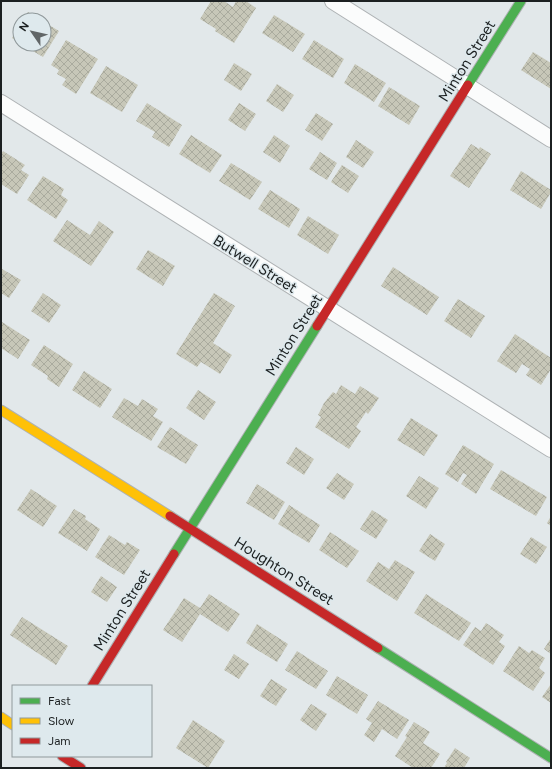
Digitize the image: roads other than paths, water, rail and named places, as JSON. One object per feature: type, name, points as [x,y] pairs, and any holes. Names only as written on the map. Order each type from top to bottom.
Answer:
[{"type":"street","points":[[333,1],[551,139]]},
{"type":"street","name":"Minton Street","points":[[93,685],[327,309],[522,1]]},
{"type":"street","name":"Butwell Street","points":[[1,103],[551,449]]},
{"type":"street","name":"Houghton Street","points":[[1,410],[190,528],[551,758]]},
{"type":"street","points":[[1,717],[12,724]]},
{"type":"street","points":[[64,757],[81,768]]}]
